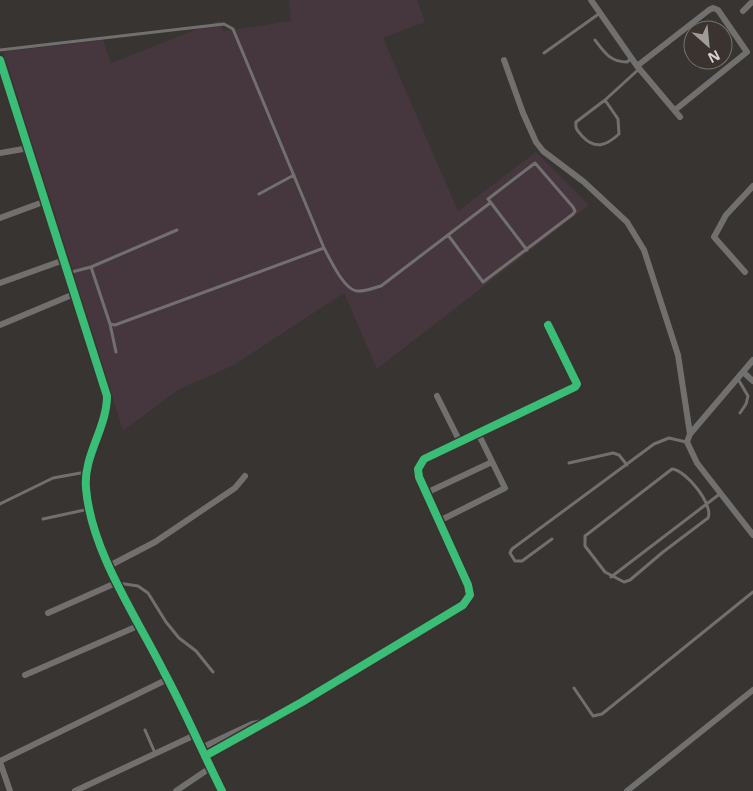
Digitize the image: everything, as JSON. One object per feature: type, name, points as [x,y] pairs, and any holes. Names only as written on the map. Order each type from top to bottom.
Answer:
[{"type":"street","points":[[591,0],[638,67],[680,117]]},
{"type":"street","points":[[743,11],[753,1]]},
{"type":"street","points":[[638,67],[709,10],[713,8],[718,10],[747,52],[675,110]]},
{"type":"street","points":[[504,60],[523,114],[540,147],[626,222],[644,250],[678,355],[690,434]]},
{"type":"street","points":[[0,63],[29,148],[107,396],[107,409],[87,472],[86,490],[93,524],[109,566],[168,679],[222,791]]},
{"type":"street","points":[[0,154],[29,148]]},
{"type":"street","points":[[745,272],[714,237],[726,215],[753,186]]},
{"type":"street","points":[[0,218],[46,201]]},
{"type":"street","points":[[0,283],[64,260]]},
{"type":"street","points":[[0,325],[74,294]]},
{"type":"street","points":[[205,756],[255,730],[264,722],[302,702],[463,605],[470,595],[470,591],[419,477],[420,464],[424,459],[575,387],[577,384],[548,326]]},
{"type":"street","points":[[753,360],[690,434],[687,442],[692,456],[753,535]]},
{"type":"street","points":[[743,372],[753,381]]},
{"type":"street","points":[[437,396],[460,442]]},
{"type":"street","points":[[439,521],[504,488],[478,433]]},
{"type":"street","points":[[426,493],[492,462]]},
{"type":"street","points":[[109,566],[155,542],[235,488],[246,476]]},
{"type":"street","points":[[48,614],[118,583]]},
{"type":"street","points":[[25,675],[140,625]]},
{"type":"street","points":[[10,791],[0,761],[168,679]]},
{"type":"street","points":[[627,791],[753,690]]},
{"type":"street","points":[[201,748],[252,724],[264,722]]},
{"type":"street","points":[[74,791],[195,735]]},
{"type":"street","points":[[176,791],[210,768]]},
{"type":"lane","points":[[544,53],[600,13]]},
{"type":"lane","points":[[0,50],[224,24],[233,29],[324,248],[338,274],[351,290],[359,291],[380,286],[490,203]]},
{"type":"lane","points":[[595,40],[605,55],[612,59],[627,62],[632,58]]},
{"type":"lane","points":[[605,100],[618,120],[619,134],[611,142],[595,146],[589,144],[575,126],[576,122],[605,100],[638,67]]},
{"type":"lane","points":[[448,235],[483,282],[527,250],[573,214],[575,211],[573,207],[535,163],[489,197],[490,203],[527,250]]},
{"type":"lane","points":[[259,194],[294,175]]},
{"type":"lane","points":[[67,273],[91,267],[177,230]]},
{"type":"lane","points":[[110,324],[118,325],[324,248]]},
{"type":"lane","points":[[91,267],[110,324],[116,352]]},
{"type":"lane","points":[[738,378],[748,396],[746,404],[740,413]]},
{"type":"lane","points":[[552,539],[522,561],[515,560],[510,553],[512,549],[663,439],[669,438],[687,442]]},
{"type":"lane","points":[[569,463],[612,453],[619,455],[627,465]]},
{"type":"lane","points":[[672,469],[683,474],[707,503],[710,510],[708,518],[630,580],[619,581],[610,577],[585,546],[584,541],[590,530],[672,469]]},
{"type":"lane","points":[[0,504],[53,478],[87,472]]},
{"type":"lane","points":[[610,577],[721,494]]},
{"type":"lane","points":[[43,519],[90,509]]},
{"type":"lane","points":[[118,583],[138,586],[148,593],[166,622],[179,638],[196,651],[213,672]]},
{"type":"lane","points":[[574,688],[593,716],[602,714],[753,592]]},
{"type":"lane","points":[[145,730],[155,753]]},
{"type":"shaded area","points":[[289,0],[417,0],[425,22],[383,38],[458,211],[536,152],[589,205],[377,369],[344,293],[234,365],[178,390],[123,431],[3,52],[103,40],[111,63],[220,20],[223,31],[291,21]]},
{"type":"cycle path","points":[[0,60],[107,396],[106,408],[91,453],[86,476],[90,512],[96,535],[116,583],[172,687],[222,791]]},
{"type":"cycle path","points":[[205,756],[302,702],[463,605],[470,595],[468,585],[419,477],[418,469],[424,459],[575,387],[577,384],[548,325]]}]
